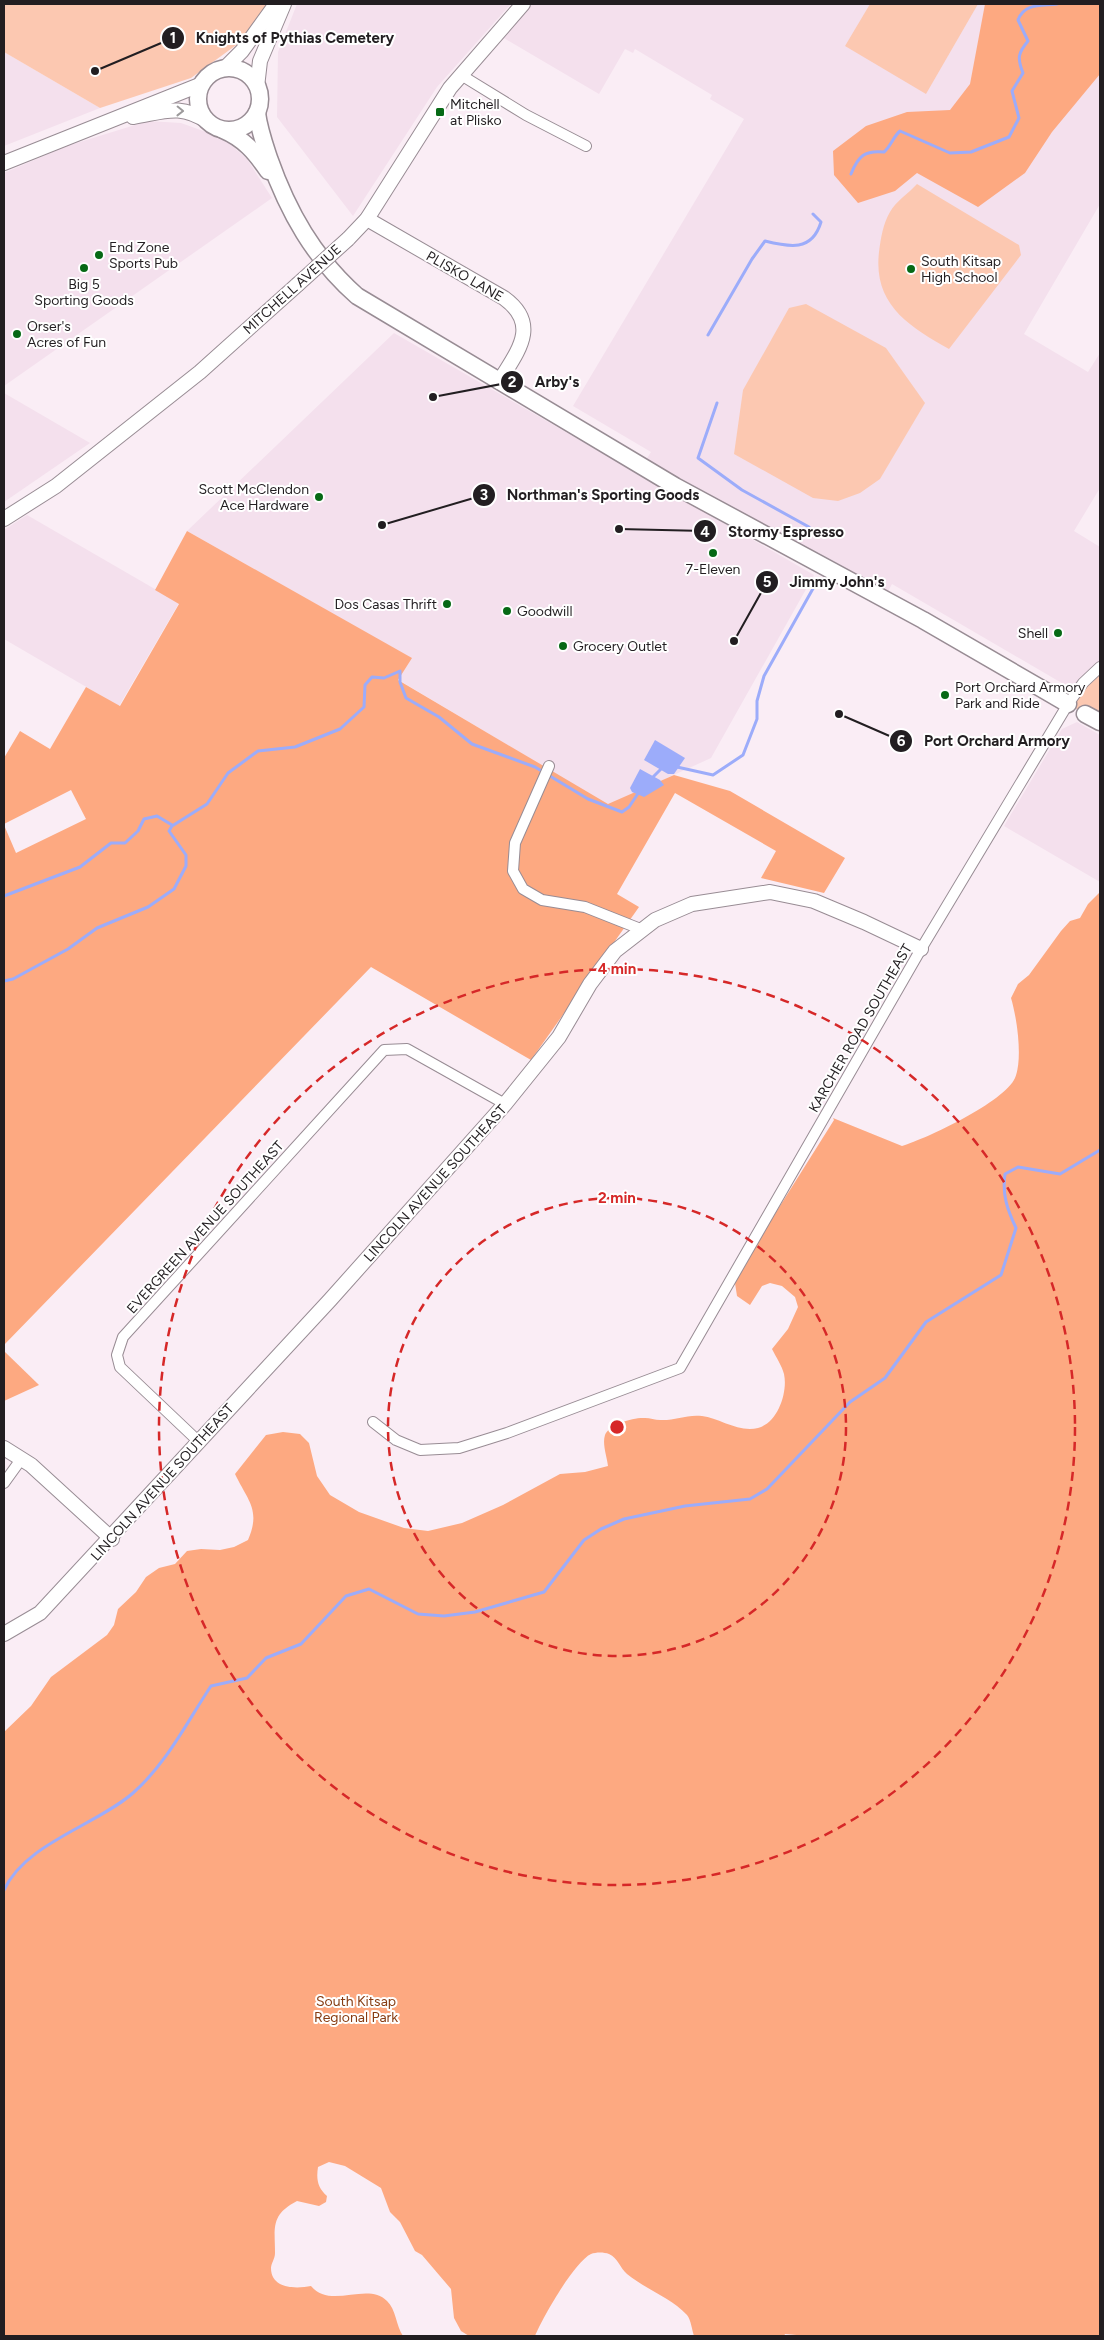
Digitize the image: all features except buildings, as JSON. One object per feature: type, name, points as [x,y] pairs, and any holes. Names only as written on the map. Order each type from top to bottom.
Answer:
[{"type":"main road","points":[[214,125],[241,128],[256,114],[260,100],[257,86],[247,74],[240,70],[224,69],[212,74],[202,84],[199,91],[199,108],[214,125],[244,140],[256,153],[280,187]]},
{"type":"main road","points":[[256,114],[280,187],[303,233],[344,284],[380,311],[691,495],[923,620],[1068,704]]},
{"type":"main road","points":[[1084,714],[1100,722]]},
{"type":"street","points":[[224,69],[242,51],[276,4]]},
{"type":"street","points":[[257,86],[260,61],[284,4]]},
{"type":"street","name":"MITCHELL AVENUE","points":[[4,519],[56,486],[200,372],[348,239],[367,219],[440,102],[522,4]]},
{"type":"street","points":[[461,75],[526,114],[586,146]]},
{"type":"street","points":[[4,162],[76,133],[115,120],[202,84]]},
{"type":"street","points":[[115,120],[181,110],[195,113],[214,125]]},
{"type":"street","name":"PLISKO LANE","points":[[367,219],[504,298],[514,307],[522,317],[525,332],[499,382]]},
{"type":"street","name":"KARCHER ROAD SOUTHEAST","points":[[373,1422],[396,1440],[420,1450],[459,1448],[507,1433],[680,1368],[921,949],[1068,704],[1083,683],[1100,667]]},
{"type":"street","points":[[1068,704],[1084,714]]},
{"type":"street","points":[[549,766],[516,843],[513,872],[524,888],[542,900],[585,907],[643,930]]},
{"type":"street","name":"LINCOLN AVENUE SOUTHEAST","points":[[4,1634],[40,1614],[330,1300],[505,1104],[559,1038],[590,984],[615,951],[655,920],[692,904],[770,892],[814,901],[921,949]]},
{"type":"street","name":"EVERGREEN AVENUE SOUTHEAST","points":[[198,1441],[120,1367],[117,1355],[123,1338],[384,1050],[407,1049],[505,1104]]},
{"type":"street","points":[[4,1448],[22,1458],[112,1538]]},
{"type":"street","points":[[4,1483],[22,1458]]},
{"type":"shaded area","points":[[4,4],[267,4],[253,27],[239,43],[191,78],[100,108],[4,52]]},
{"type":"shaded area","points":[[297,4],[511,4],[437,87],[353,216],[277,117],[278,52]]},
{"type":"shaded area","name":"South Kitsap High School","points":[[523,4],[1033,4],[1100,44],[1100,204],[1024,334],[1088,372],[1100,353],[1100,488],[1074,531],[1100,547],[1100,662],[1072,689],[892,584],[884,599],[642,466],[651,452],[573,406],[744,119],[710,99],[712,95],[635,49],[633,53],[625,49],[599,94],[497,34]]},
{"type":"shaded area","points":[[870,4],[978,4],[926,94],[845,46]]},
{"type":"shaded area","points":[[4,52],[100,108],[4,146]]},
{"type":"shaded area","points":[[148,121],[181,123],[223,138],[247,159],[272,198],[4,386],[4,173],[67,146]]},
{"type":"shaded area","points":[[917,184],[1019,245],[1021,255],[949,349],[907,322],[896,311],[882,286],[879,270],[879,252],[886,221],[896,204]]},
{"type":"shaded area","points":[[806,304],[886,348],[925,403],[880,479],[860,493],[838,501],[813,498],[734,454],[743,390],[789,308]]},
{"type":"shaded area","points":[[394,333],[814,575],[711,758],[608,805],[397,679],[411,658],[187,531]]},
{"type":"shaded area","points":[[4,393],[90,443],[4,502]]},
{"type":"shaded area","points":[[27,515],[179,603],[119,706],[4,639],[4,530]]},
{"type":"shaded area","points":[[1100,667],[1100,722],[1068,704]]},
{"type":"shaded area","points":[[1077,722],[1100,735],[1100,882],[1004,826],[1062,729]]},
{"type":"green space","points":[[985,4],[1100,4],[1100,74],[1052,132],[1025,173],[978,207],[917,173],[895,191],[858,203],[834,175],[833,151],[866,126],[907,112],[950,110],[970,84]]},
{"type":"green space","points":[[187,531],[412,658],[398,680],[608,804],[674,775],[730,791],[845,858],[824,893],[761,878],[776,851],[675,793],[617,894],[639,907],[531,1060],[371,967],[4,1345],[4,825],[16,853],[86,819],[71,790],[4,824],[4,758],[20,731],[50,749],[86,687],[120,706],[179,604],[155,590]]},
{"type":"green space","name":"South Kitsap Regional Park","points":[[1100,892],[1100,2336],[808,2336],[785,2334],[784,2336],[694,2336],[687,2315],[665,2298],[627,2274],[612,2256],[600,2252],[591,2254],[576,2268],[551,2305],[535,2336],[469,2336],[461,2331],[454,2318],[451,2289],[422,2255],[415,2251],[400,2222],[390,2212],[381,2188],[345,2166],[329,2162],[318,2167],[317,2172],[320,2187],[327,2196],[326,2202],[319,2206],[297,2201],[288,2206],[278,2217],[275,2229],[275,2253],[271,2266],[272,2275],[275,2280],[285,2286],[311,2286],[319,2293],[328,2296],[370,2294],[379,2296],[390,2304],[403,2336],[4,2336],[4,1732],[31,1706],[51,1677],[107,1635],[114,1625],[118,1609],[136,1592],[146,1577],[159,1568],[175,1564],[187,1551],[201,1549],[220,1550],[234,1547],[248,1540],[252,1530],[253,1513],[235,1474],[266,1435],[283,1432],[300,1434],[309,1443],[317,1476],[330,1495],[359,1512],[404,1528],[428,1531],[462,1523],[503,1505],[560,1474],[585,1472],[608,1466],[604,1446],[605,1435],[611,1428],[629,1420],[647,1418],[665,1420],[702,1416],[744,1429],[758,1428],[765,1425],[771,1420],[780,1406],[785,1381],[783,1371],[772,1349],[788,1329],[798,1307],[795,1297],[782,1286],[770,1283],[762,1286],[750,1305],[737,1296],[735,1283],[739,1271],[834,1120],[833,1118],[902,1146],[964,1118],[996,1098],[1015,1078],[1019,1060],[1018,1038],[1011,998],[1018,984],[1029,975],[1061,931],[1070,921],[1080,918],[1088,904]]},
{"type":"green space","points":[[4,1351],[39,1385],[4,1401]]},
{"type":"water","points":[[655,740],[685,758],[674,774],[668,774],[644,760]]},
{"type":"water","points":[[640,769],[660,780],[664,785],[644,797],[632,792],[630,788]]},
{"type":"waterway","points":[[851,174],[856,163],[863,156],[872,152],[884,152],[900,131],[950,153],[971,152],[1009,137],[1019,118],[1012,91],[1023,73],[1019,56],[1028,41],[1018,20],[1024,11],[1029,8],[1039,5],[1057,4]]},
{"type":"waterway","points":[[708,335],[752,259],[765,241],[791,246],[806,243],[817,232],[821,222],[813,214]]},
{"type":"waterway","points":[[717,403],[698,458],[742,490],[809,527]]},
{"type":"waterway","points":[[677,767],[713,775],[743,755],[757,719],[757,701],[764,676],[815,585]]},
{"type":"waterway","points":[[4,981],[13,979],[68,949],[97,928],[148,907],[174,889],[186,866],[186,855],[169,831],[172,826],[207,804],[228,773],[258,751],[295,747],[340,729],[364,707],[365,685],[372,677],[384,678],[400,671],[400,682],[406,698],[439,717],[472,744],[535,767],[588,799],[622,812],[629,807],[639,792]]},
{"type":"waterway","points":[[652,778],[663,767]]},
{"type":"waterway","points":[[4,896],[80,867],[111,843],[125,843],[138,831],[144,819],[157,816],[172,825]]},
{"type":"waterway","points":[[4,1890],[14,1874],[44,1847],[117,1805],[133,1793],[156,1769],[176,1742],[211,1686],[247,1678],[266,1658],[301,1644],[346,1596],[369,1589],[418,1614],[444,1616],[475,1612],[544,1592],[584,1540],[601,1529],[624,1519],[685,1506],[750,1499],[767,1489],[850,1402],[885,1378],[926,1322],[1001,1275],[1016,1228],[1006,1201],[1004,1188],[1005,1174],[1018,1167],[1060,1174],[1100,1150]]},
{"type":"place","name":"Knights of Pythias Cemetery","points":[[95,71]]},
{"type":"place","name":"Mitchell at Plisko","points":[[440,112]]},
{"type":"place","name":"End Zone Sports Pub","points":[[99,255]]},
{"type":"place","name":"Big 5 Sporting Goods","points":[[84,268]]},
{"type":"place","name":"South Kitsap High School","points":[[911,269]]},
{"type":"place","name":"Orser's Acres of Fun","points":[[17,334]]},
{"type":"place","name":"Arby's","points":[[433,397]]},
{"type":"place","name":"Scott McClendon Ace Hardware","points":[[319,497]]},
{"type":"place","name":"Northman's Sporting Goods","points":[[382,525]]},
{"type":"place","name":"Stormy Espresso","points":[[619,529]]},
{"type":"place","name":"7-Eleven","points":[[713,553]]},
{"type":"place","name":"Dos Casas Thrift","points":[[447,604]]},
{"type":"place","name":"Goodwill","points":[[507,611]]},
{"type":"place","name":"Shell","points":[[1058,633]]},
{"type":"place","name":"Jimmy John's","points":[[734,641]]},
{"type":"place","name":"Grocery Outlet","points":[[563,646]]},
{"type":"place","name":"Port Orchard Armory Park and Ride","points":[[945,695]]},
{"type":"place","name":"Port Orchard Armory","points":[[839,714]]}]
